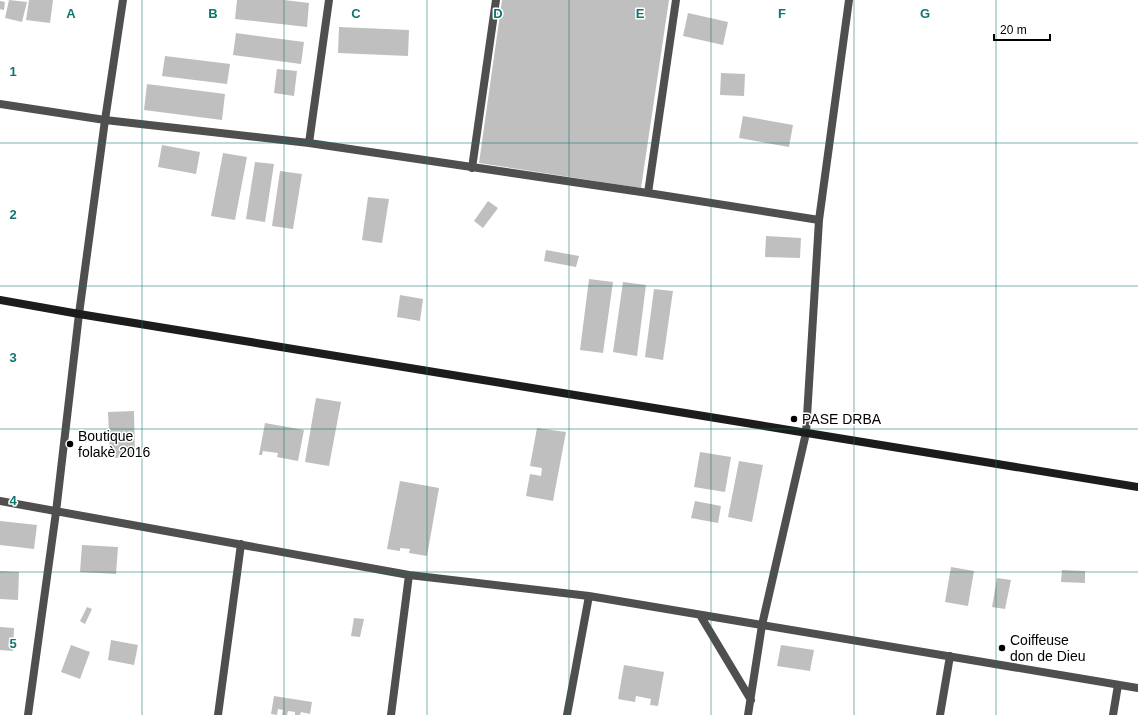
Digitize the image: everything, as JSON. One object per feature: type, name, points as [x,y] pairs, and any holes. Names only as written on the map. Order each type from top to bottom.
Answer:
[{"type":"street","points":[[28,715],[56,512],[79,314],[123,0]]},
{"type":"street","points":[[309,143],[329,0]]},
{"type":"street","points":[[472,168],[496,0]]},
{"type":"street","points":[[648,193],[676,0]]},
{"type":"street","points":[[748,715],[762,625],[806,433],[819,220],[849,0]]},
{"type":"street","points":[[0,104],[105,120],[309,143],[819,220]]},
{"type":"street","points":[[0,300],[1138,487]]},
{"type":"street","points":[[0,501],[409,575],[589,596],[1138,688]]},
{"type":"street","points":[[218,715],[242,544]]},
{"type":"street","points":[[391,715],[409,575]]},
{"type":"street","points":[[568,715],[589,596]]},
{"type":"street","points":[[700,615],[751,700]]},
{"type":"street","points":[[940,715],[950,656]]},
{"type":"street","points":[[1113,715],[1118,685]]},
{"type":"building","points":[[9,0],[27,2],[22,22],[5,18]]},
{"type":"building","points":[[29,0],[53,0],[50,23],[26,20]]},
{"type":"building","points":[[237,0],[284,0],[309,3],[307,27],[235,19]]},
{"type":"building","points":[[502,0],[669,0],[641,188],[479,163]]},
{"type":"building","points":[[0,1],[5,2],[4,10],[0,9]]},
{"type":"building","points":[[688,13],[728,22],[723,45],[683,36]]},
{"type":"building","points":[[339,27],[409,30],[408,56],[338,53]]},
{"type":"building","points":[[236,33],[304,42],[301,64],[233,55]]},
{"type":"building","points":[[165,56],[230,64],[227,84],[162,76]]},
{"type":"building","points":[[277,69],[297,71],[294,96],[274,93]]},
{"type":"building","points":[[721,73],[745,74],[744,96],[720,95]]},
{"type":"building","points":[[147,84],[225,94],[222,120],[144,110]]},
{"type":"building","points":[[743,116],[793,125],[789,147],[739,138]]},
{"type":"building","points":[[162,145],[200,152],[196,174],[158,167]]},
{"type":"building","points":[[223,153],[247,157],[235,220],[211,216]]},
{"type":"building","points":[[255,162],[274,164],[265,222],[246,219]]},
{"type":"building","points":[[280,171],[302,174],[293,229],[272,226]]},
{"type":"building","points":[[368,197],[389,199],[382,243],[362,240]]},
{"type":"building","points":[[488,201],[498,208],[483,228],[474,221]]},
{"type":"building","points":[[766,236],[801,238],[800,258],[765,257]]},
{"type":"building","points":[[546,250],[579,256],[576,267],[544,261]]},
{"type":"building","points":[[589,279],[613,282],[603,353],[580,350]]},
{"type":"building","points":[[623,282],[646,285],[637,356],[613,352]]},
{"type":"building","points":[[654,289],[673,291],[663,360],[645,357]]},
{"type":"building","points":[[400,295],[423,299],[420,321],[397,317]]},
{"type":"building","points":[[316,398],[341,402],[329,466],[305,462]]},
{"type":"building","points":[[134,411],[135,457],[110,458],[108,412]]},
{"type":"building","points":[[265,423],[304,430],[298,461],[277,457],[278,453],[263,451],[262,455],[259,455]]},
{"type":"building","points":[[537,428],[566,432],[553,501],[526,496],[530,474],[541,476],[542,468],[530,466]]},
{"type":"building","points":[[700,452],[731,457],[725,492],[694,487]]},
{"type":"building","points":[[739,461],[763,465],[752,522],[728,517]]},
{"type":"building","points":[[400,481],[439,488],[427,556],[409,553],[410,549],[400,548],[400,551],[387,549]]},
{"type":"building","points":[[695,501],[721,506],[718,523],[691,518]]},
{"type":"building","points":[[0,521],[37,525],[34,549],[0,545]]},
{"type":"building","points":[[82,545],[118,547],[116,574],[80,572]]},
{"type":"building","points":[[951,567],[974,571],[968,606],[945,602]]},
{"type":"building","points":[[1062,570],[1085,571],[1085,583],[1061,582]]},
{"type":"building","points":[[0,571],[19,572],[18,600],[0,599]]},
{"type":"building","points":[[997,578],[1011,580],[1005,609],[992,607]]},
{"type":"building","points":[[87,607],[92,609],[85,624],[80,621]]},
{"type":"building","points":[[354,618],[364,619],[360,637],[351,636]]},
{"type":"building","points":[[0,627],[14,628],[13,651],[0,650]]},
{"type":"building","points":[[111,640],[138,645],[134,665],[108,660]]},
{"type":"building","points":[[71,645],[90,652],[80,679],[61,672]]},
{"type":"building","points":[[781,645],[814,650],[810,671],[777,666]]},
{"type":"building","points":[[624,665],[664,672],[658,706],[650,705],[651,699],[636,696],[635,702],[618,699]]},
{"type":"building","points":[[274,696],[312,702],[310,714],[301,712],[300,715],[295,715],[295,712],[288,711],[287,715],[282,715],[283,710],[278,709],[277,715],[271,714]]},
{"type":"place","name":"PASE DRBA","points":[[794,419]]},
{"type":"place","name":"Boutique folakè 2016","points":[[70,444]]},
{"type":"place","name":"Coiffeuse don de Dieu","points":[[1002,648]]}]
